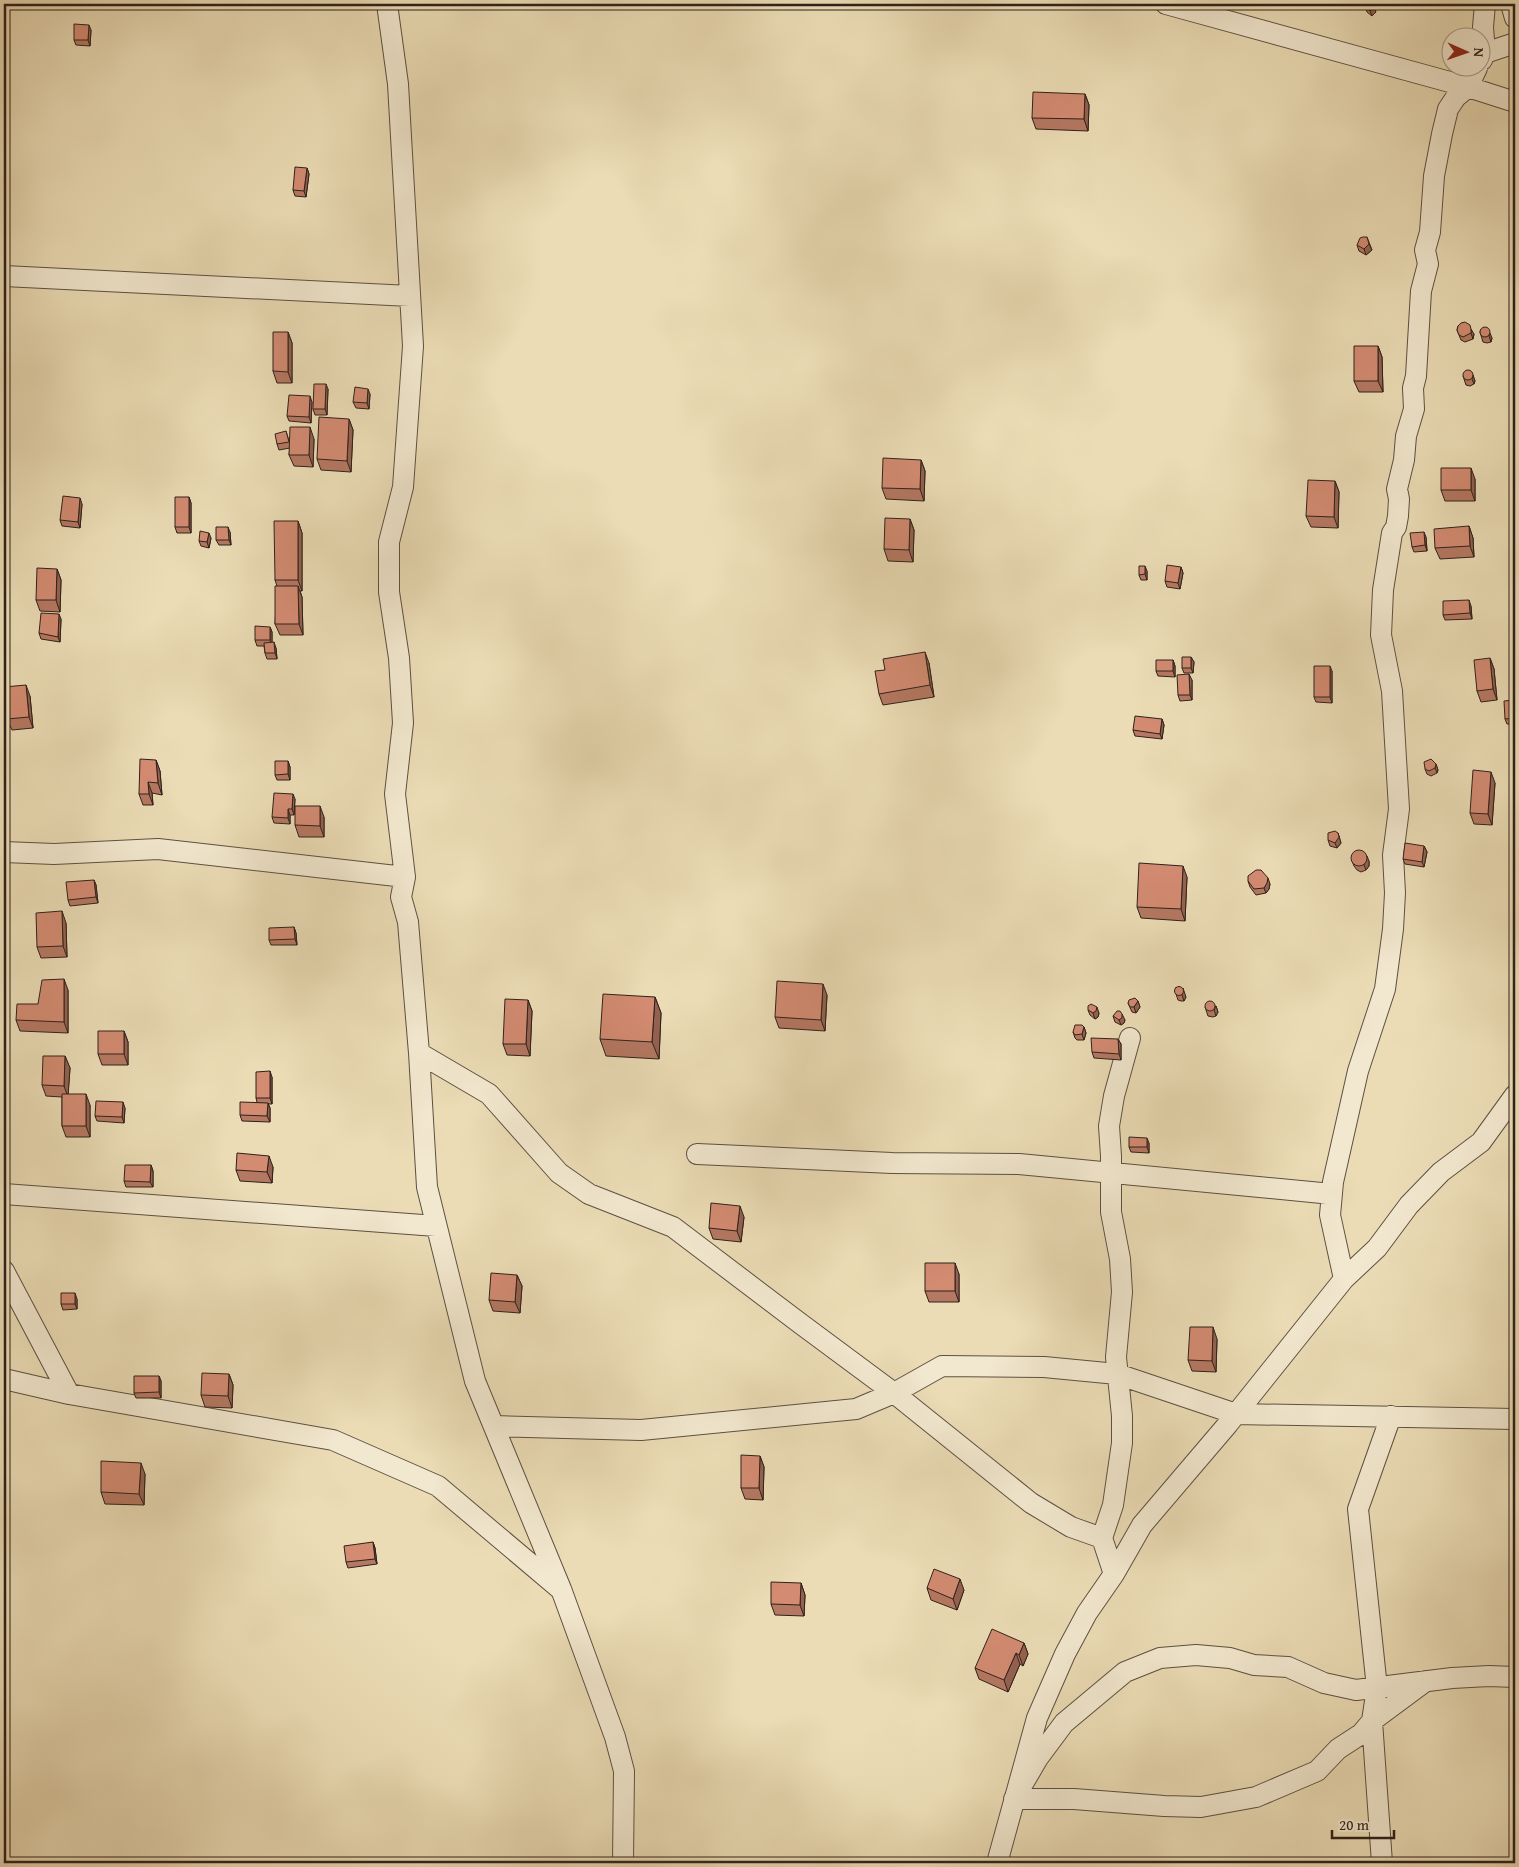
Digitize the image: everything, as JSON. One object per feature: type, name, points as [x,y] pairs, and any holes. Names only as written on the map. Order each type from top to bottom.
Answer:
[{"type":"street","points":[[387,4],[398,84],[413,346],[403,487],[388,542],[389,592],[400,658],[403,723],[395,794],[405,877],[401,897],[408,922],[419,1053],[427,1188],[475,1381],[561,1589],[615,1737],[624,1772],[623,1863]]},
{"type":"street","points":[[1166,4],[1204,9],[1331,50],[1468,86],[1515,102]]},
{"type":"street","points":[[1483,28],[1485,4]]},
{"type":"street","points":[[1511,4],[1515,18]]},
{"type":"street","points":[[1492,55],[1515,43]]},
{"type":"street","points":[[1344,1279],[1330,1214],[1333,1182],[1358,1071],[1385,989],[1394,929],[1393,855],[1399,809],[1392,691],[1381,635],[1383,590],[1392,533],[1396,528],[1398,516],[1399,499],[1397,489],[1404,460],[1406,436],[1414,409],[1413,388],[1416,376],[1421,291],[1428,264],[1425,250],[1430,232],[1434,176],[1448,109],[1456,96],[1468,86],[1472,78]]},
{"type":"street","points":[[4,276],[410,296]]},
{"type":"street","points":[[4,852],[54,854],[158,849],[405,877]]},
{"type":"street","points":[[1114,1574],[1102,1538],[1113,1504],[1122,1443],[1122,1416],[1117,1374],[1118,1326],[1122,1292],[1120,1259],[1111,1212],[1109,1126],[1114,1096],[1130,1038]]},
{"type":"street","points":[[419,1053],[489,1094],[559,1173],[589,1194],[673,1227],[894,1393],[1031,1503],[1070,1527],[1102,1538]]},
{"type":"street","points":[[997,1863],[1037,1718],[1065,1654],[1087,1613],[1114,1574],[1142,1525],[1236,1414],[1344,1279],[1378,1248],[1409,1206],[1441,1172],[1481,1142],[1515,1096]]},
{"type":"street","points":[[697,1154],[892,1163],[1019,1164],[1332,1194]]},
{"type":"street","points":[[4,1194],[436,1226]]},
{"type":"street","points":[[4,1270],[69,1394]]},
{"type":"street","points":[[494,1426],[641,1430],[856,1409],[894,1393],[942,1366],[1044,1367],[1117,1374],[1236,1414],[1515,1419]]},
{"type":"street","points":[[4,1379],[69,1394],[334,1440],[438,1486],[561,1589]]},
{"type":"street","points":[[1382,1863],[1372,1721],[1378,1688],[1358,1509],[1391,1416]]},
{"type":"street","points":[[1014,1799],[1038,1758],[1064,1723],[1126,1672],[1160,1658],[1196,1655],[1230,1658],[1254,1665],[1288,1666],[1324,1683],[1356,1690],[1452,1678],[1489,1676],[1515,1678]]},
{"type":"street","points":[[1014,1799],[1074,1799],[1201,1807],[1256,1797],[1317,1771],[1338,1749],[1360,1734],[1372,1721],[1426,1681]]},
{"type":"building","points":[[1366,4],[1373,4],[1374,6],[1370,11],[1365,6]]},
{"type":"building","points":[[74,24],[89,25],[88,40],[74,40]]},
{"type":"building","points":[[1033,92],[1085,94],[1084,119],[1032,118]]},
{"type":"building","points":[[295,167],[307,168],[304,191],[293,190]]},
{"type":"building","points":[[1367,237],[1369,244],[1364,249],[1357,245],[1360,238]]},
{"type":"building","points":[[1465,322],[1470,325],[1471,333],[1463,337],[1459,335],[1457,330],[1461,323]]},
{"type":"building","points":[[1483,327],[1487,327],[1490,332],[1487,337],[1483,337],[1480,334],[1480,330]]},
{"type":"building","points":[[273,332],[288,332],[288,372],[273,371]]},
{"type":"building","points":[[1354,346],[1378,346],[1378,381],[1354,381]]},
{"type":"building","points":[[1466,370],[1470,370],[1473,375],[1472,379],[1466,380],[1463,377],[1463,373]]},
{"type":"building","points":[[314,384],[326,384],[325,409],[313,409]]},
{"type":"building","points":[[355,387],[368,389],[367,403],[353,402]]},
{"type":"building","points":[[289,395],[310,396],[309,417],[287,416]]},
{"type":"building","points":[[319,417],[349,419],[347,461],[317,459]]},
{"type":"building","points":[[290,427],[310,427],[309,455],[289,455]]},
{"type":"building","points":[[286,431],[289,442],[277,444],[275,434]]},
{"type":"building","points":[[883,458],[921,460],[920,489],[882,488]]},
{"type":"building","points":[[1441,468],[1471,468],[1471,490],[1441,490]]},
{"type":"building","points":[[1308,480],[1335,481],[1334,517],[1306,516]]},
{"type":"building","points":[[63,496],[80,498],[78,522],[60,520]]},
{"type":"building","points":[[175,497],[189,497],[189,527],[175,527]]},
{"type":"building","points":[[885,518],[910,519],[909,550],[884,549]]},
{"type":"building","points":[[274,521],[298,521],[298,580],[275,580]]},
{"type":"building","points":[[1469,526],[1470,546],[1435,548],[1434,529]]},
{"type":"building","points":[[216,527],[228,527],[229,540],[216,540]]},
{"type":"building","points":[[200,531],[209,533],[207,542],[199,541]]},
{"type":"building","points":[[1424,532],[1425,545],[1412,547],[1410,533]]},
{"type":"building","points":[[1167,565],[1181,567],[1178,583],[1165,581]]},
{"type":"building","points":[[1139,566],[1145,566],[1145,574],[1139,575]]},
{"type":"building","points":[[37,568],[57,569],[56,600],[36,600]]},
{"type":"building","points":[[275,586],[298,586],[299,624],[275,624]]},
{"type":"building","points":[[1469,600],[1470,613],[1443,615],[1443,601]]},
{"type":"building","points":[[41,613],[59,614],[58,637],[39,633]]},
{"type":"building","points":[[255,626],[270,627],[270,640],[255,640]]},
{"type":"building","points":[[274,642],[275,653],[265,653],[264,643]]},
{"type":"building","points":[[925,652],[930,685],[879,694],[875,671],[885,670],[883,659]]},
{"type":"building","points":[[1182,657],[1191,657],[1191,668],[1182,668]]},
{"type":"building","points":[[1490,658],[1493,689],[1477,691],[1474,660]]},
{"type":"building","points":[[1156,660],[1173,660],[1173,671],[1156,671]]},
{"type":"building","points":[[1314,666],[1330,666],[1330,697],[1314,697]]},
{"type":"building","points":[[1189,674],[1190,695],[1178,695],[1177,675]]},
{"type":"building","points":[[1515,675],[1515,692],[1511,692],[1510,676]]},
{"type":"building","points":[[26,685],[29,717],[7,719],[4,687]]},
{"type":"building","points":[[1515,700],[1515,718],[1505,719],[1504,701]]},
{"type":"building","points":[[1135,716],[1162,719],[1160,734],[1133,730]]},
{"type":"building","points":[[140,759],[156,760],[158,783],[148,782],[149,794],[139,794]]},
{"type":"building","points":[[1431,759],[1436,764],[1435,768],[1429,771],[1425,769],[1424,762]]},
{"type":"building","points":[[275,761],[288,761],[288,774],[275,775]]},
{"type":"building","points":[[1473,770],[1491,772],[1488,814],[1470,813]]},
{"type":"building","points":[[274,793],[293,794],[292,809],[288,809],[288,818],[272,817]]},
{"type":"building","points":[[295,806],[320,806],[320,826],[295,825]]},
{"type":"building","points":[[1335,831],[1339,837],[1335,843],[1328,840],[1328,833]]},
{"type":"building","points":[[1405,843],[1424,846],[1422,862],[1403,859]]},
{"type":"building","points":[[1359,850],[1367,858],[1359,866],[1351,858]]},
{"type":"building","points":[[1139,863],[1183,866],[1181,909],[1137,907]]},
{"type":"building","points":[[1256,870],[1261,870],[1268,878],[1264,888],[1254,889],[1248,881],[1248,876]]},
{"type":"building","points":[[94,880],[96,897],[68,900],[66,882]]},
{"type":"building","points":[[62,911],[63,946],[37,947],[36,913]]},
{"type":"building","points":[[294,927],[295,939],[269,940],[269,928]]},
{"type":"building","points":[[64,979],[64,1022],[16,1020],[17,1004],[38,1004],[42,980]]},
{"type":"building","points":[[777,981],[823,984],[821,1020],[775,1017]]},
{"type":"building","points":[[1179,987],[1183,991],[1179,995],[1175,991]]},
{"type":"building","points":[[603,994],[655,997],[652,1042],[600,1039]]},
{"type":"building","points":[[1135,998],[1138,1001],[1134,1007],[1130,1007],[1129,1000]]},
{"type":"building","points":[[505,999],[528,1000],[526,1044],[503,1044]]},
{"type":"building","points":[[1208,1001],[1212,1001],[1215,1006],[1214,1010],[1208,1011],[1205,1008],[1205,1004]]},
{"type":"building","points":[[1091,1004],[1097,1007],[1093,1013],[1088,1010],[1088,1006]]},
{"type":"building","points":[[1117,1011],[1120,1011],[1122,1014],[1122,1018],[1119,1020],[1113,1016]]},
{"type":"building","points":[[1075,1025],[1082,1025],[1084,1027],[1082,1034],[1075,1035],[1073,1032]]},
{"type":"building","points":[[98,1031],[124,1031],[124,1054],[98,1054]]},
{"type":"building","points":[[1091,1038],[1118,1039],[1119,1054],[1092,1052]]},
{"type":"building","points":[[43,1056],[65,1056],[64,1086],[42,1085]]},
{"type":"building","points":[[270,1071],[270,1098],[256,1098],[256,1072]]},
{"type":"building","points":[[62,1094],[86,1094],[86,1126],[62,1126]]},
{"type":"building","points":[[96,1101],[123,1102],[122,1117],[95,1116]]},
{"type":"building","points":[[240,1102],[268,1103],[267,1116],[240,1115]]},
{"type":"building","points":[[1129,1137],[1147,1138],[1147,1147],[1129,1147]]},
{"type":"building","points":[[237,1153],[269,1156],[267,1172],[236,1170]]},
{"type":"building","points":[[125,1165],[151,1165],[150,1182],[124,1181]]},
{"type":"building","points":[[711,1203],[740,1206],[737,1231],[709,1228]]},
{"type":"building","points":[[925,1263],[955,1263],[955,1291],[925,1291]]},
{"type":"building","points":[[491,1273],[517,1275],[515,1302],[489,1300]]},
{"type":"building","points":[[61,1293],[75,1293],[75,1304],[61,1304]]},
{"type":"building","points":[[1190,1327],[1213,1327],[1212,1361],[1188,1360]]},
{"type":"building","points":[[202,1373],[229,1374],[228,1396],[201,1395]]},
{"type":"building","points":[[134,1376],[159,1376],[159,1392],[134,1393]]},
{"type":"building","points":[[741,1455],[760,1456],[759,1488],[741,1488]]},
{"type":"building","points":[[101,1461],[141,1463],[139,1494],[101,1492]]},
{"type":"building","points":[[373,1542],[375,1559],[346,1562],[344,1546]]},
{"type":"building","points":[[934,1569],[960,1579],[953,1599],[927,1588]]},
{"type":"building","points":[[771,1582],[801,1583],[800,1605],[771,1604]]},
{"type":"building","points":[[992,1629],[1024,1643],[1019,1655],[1016,1653],[1004,1680],[975,1668]]}]
